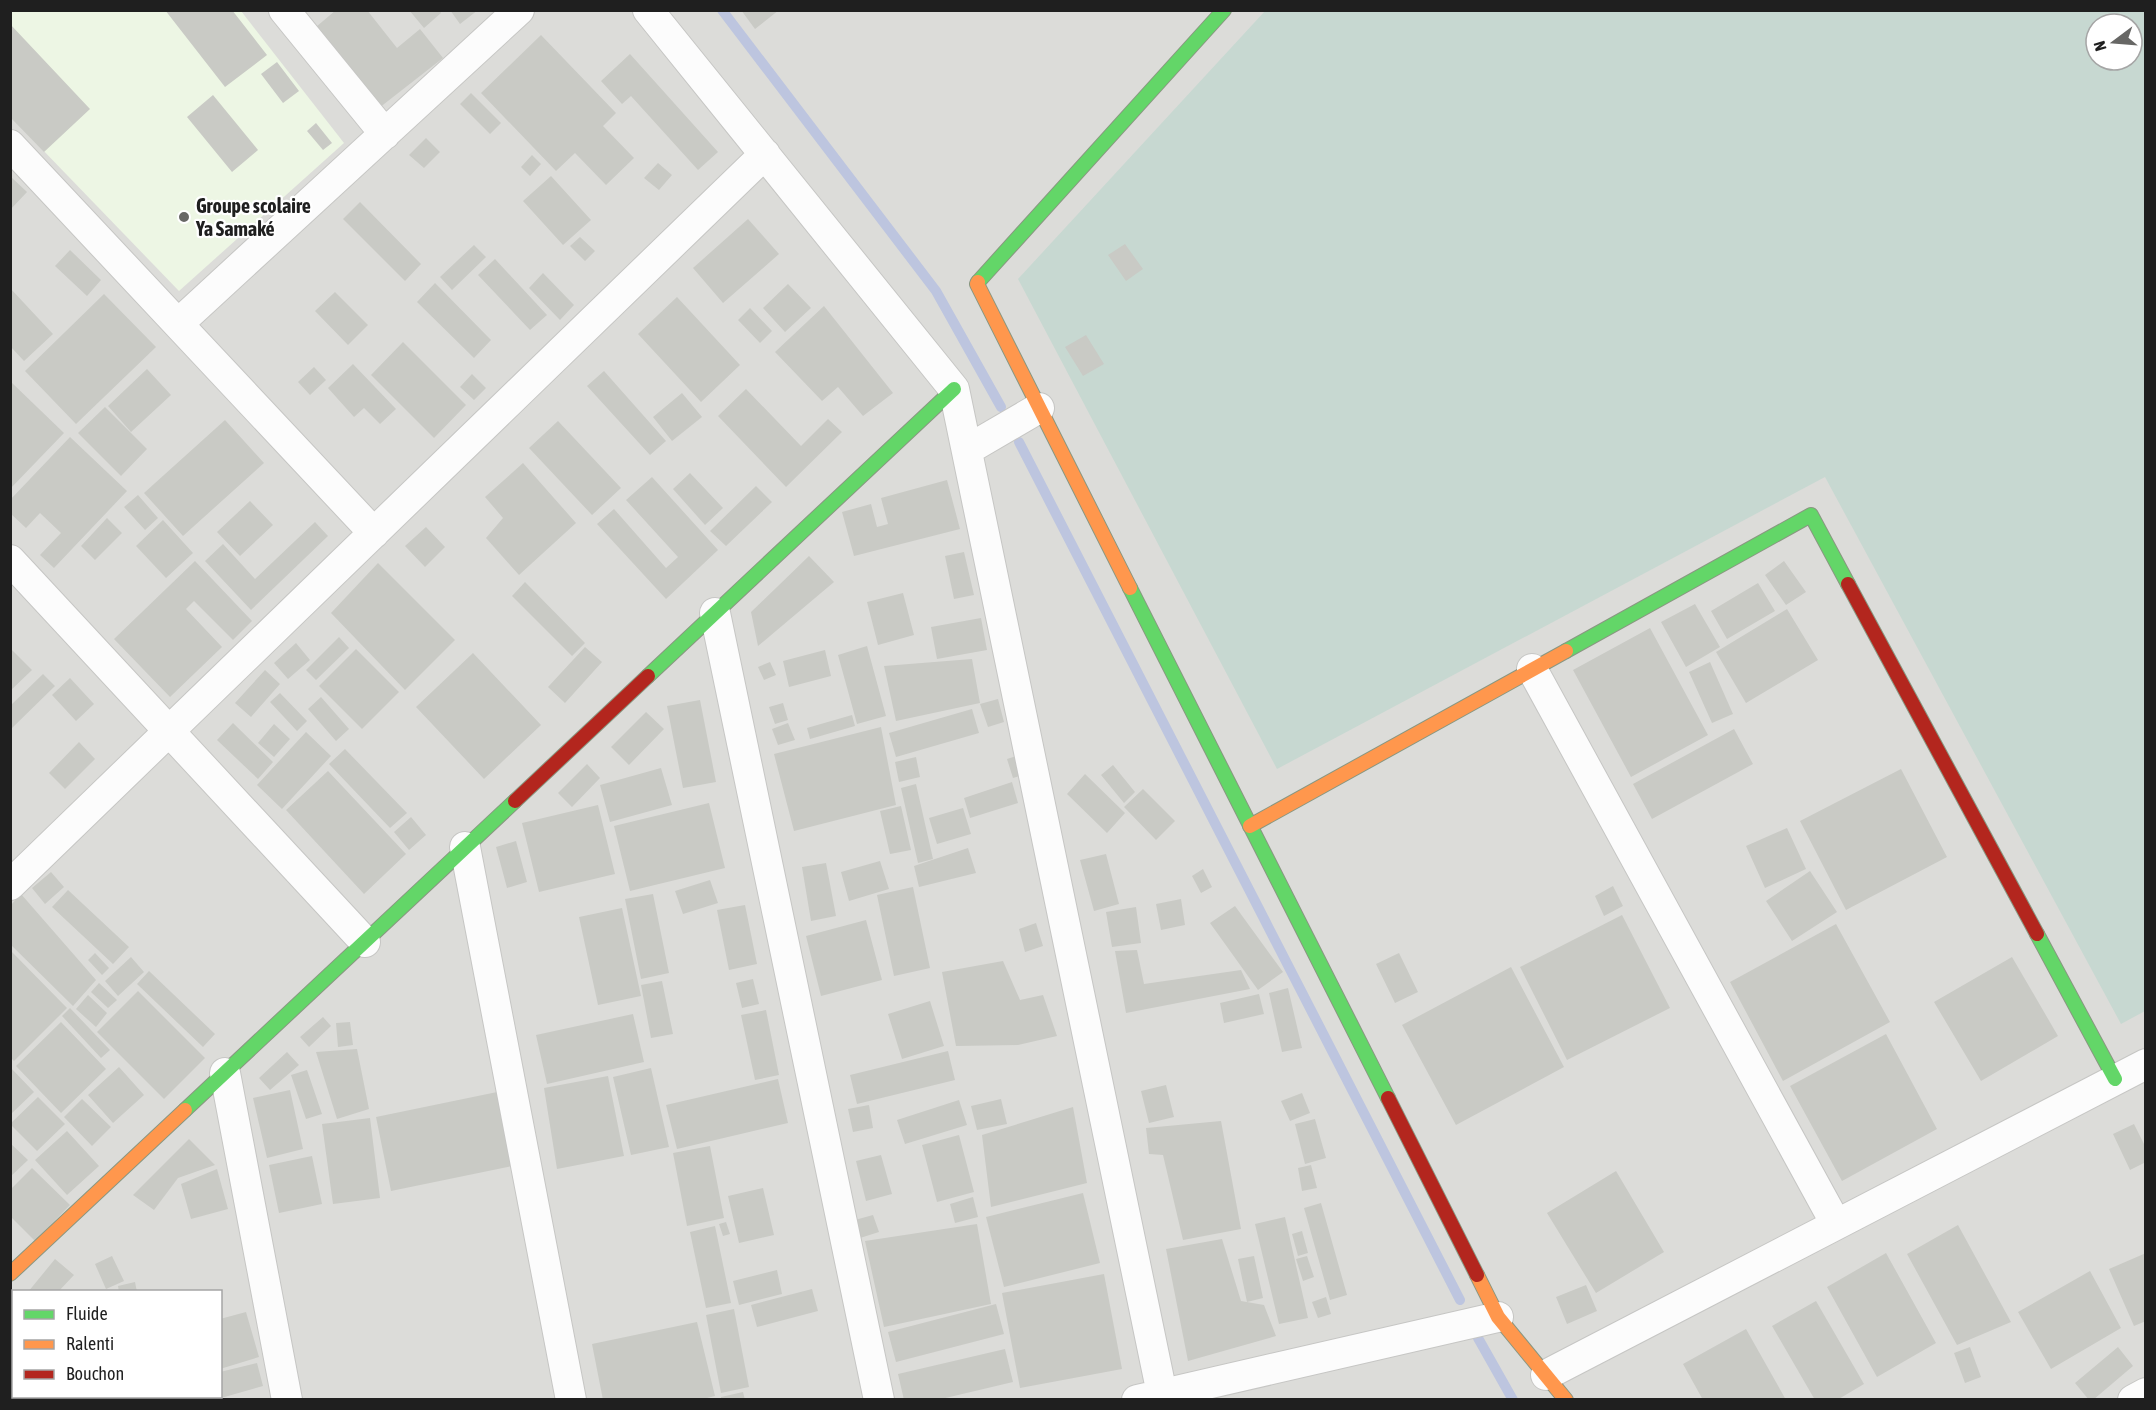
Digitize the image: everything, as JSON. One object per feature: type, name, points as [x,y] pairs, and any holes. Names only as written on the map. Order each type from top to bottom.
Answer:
[{"type":"street","points":[[284,10],[385,134]]},
{"type":"street","points":[[179,323],[519,10]]},
{"type":"street","points":[[648,10],[954,389],[1150,1397],[1498,1317]]},
{"type":"street","points":[[1224,10],[977,284],[1498,1317],[1566,1400]]},
{"type":"street","points":[[10,145],[374,533]]},
{"type":"street","points":[[10,885],[765,154]]},
{"type":"street","points":[[10,1274],[954,389]]},
{"type":"street","points":[[967,450],[1039,408]]},
{"type":"street","points":[[1250,825],[1811,515],[2115,1079]]},
{"type":"street","points":[[10,561],[364,942]]},
{"type":"street","points":[[715,613],[879,1400]]},
{"type":"street","points":[[1532,669],[1836,1224]]},
{"type":"street","points":[[465,847],[571,1400]]},
{"type":"street","points":[[1546,1375],[2145,1064]]},
{"type":"street","points":[[225,1073],[287,1400]]},
{"type":"street","points":[[2133,1400],[2145,1393]]},
{"type":"shaded area","points":[[11,11],[2145,11],[2145,1399],[11,1399]]},
{"type":"shaded area","name":"Groupe scolaire Ya Samaké","points":[[11,11],[241,11],[344,143],[179,291],[11,117]]},
{"type":"shaded area","points":[[1265,11],[2145,11],[2145,1011],[2121,1024],[1825,477],[1277,769],[1018,279]]},
{"type":"building","points":[[165,10],[232,10],[267,55],[225,87]]},
{"type":"building","points":[[336,10],[367,10],[397,48],[420,29],[443,58],[379,108],[316,27]]},
{"type":"building","points":[[409,10],[439,10],[441,13],[424,28]]},
{"type":"building","points":[[450,10],[478,10],[460,24]]},
{"type":"building","points":[[741,10],[779,10],[755,29]]},
{"type":"building","points":[[10,24],[90,109],[44,152],[10,117]]},
{"type":"building","points":[[541,35],[616,113],[603,126],[634,158],[606,185],[575,153],[556,171],[481,93]]},
{"type":"building","points":[[630,54],[718,152],[698,170],[631,96],[622,104],[601,81]]},
{"type":"building","points":[[277,62],[299,91],[283,103],[261,74]]},
{"type":"building","points":[[471,93],[501,123],[490,134],[460,104]]},
{"type":"building","points":[[213,95],[258,150],[232,172],[187,117]]},
{"type":"building","points":[[316,123],[332,143],[323,150],[307,131]]},
{"type":"building","points":[[426,138],[440,152],[424,168],[409,155]]},
{"type":"building","points":[[532,155],[541,164],[530,176],[521,167]]},
{"type":"building","points":[[658,163],[672,175],[659,190],[644,178]]},
{"type":"building","points":[[10,176],[27,192],[10,210]]},
{"type":"building","points":[[551,176],[591,220],[563,245],[523,201]]},
{"type":"building","points":[[360,202],[421,264],[405,281],[343,219]]},
{"type":"building","points":[[748,219],[779,254],[723,303],[693,268]]},
{"type":"building","points":[[580,237],[595,251],[585,261],[570,246]]},
{"type":"building","points":[[1125,244],[1143,269],[1126,281],[1108,255]]},
{"type":"building","points":[[474,245],[486,257],[452,290],[440,277]]},
{"type":"building","points":[[70,250],[101,280],[87,296],[55,266]]},
{"type":"building","points":[[495,259],[547,315],[530,330],[478,275]]},
{"type":"building","points":[[543,273],[574,305],[560,320],[529,288]]},
{"type":"building","points":[[435,283],[491,340],[474,358],[417,302]]},
{"type":"building","points":[[788,284],[811,308],[785,332],[763,308]]},
{"type":"building","points":[[10,288],[53,334],[24,361],[10,346]]},
{"type":"building","points":[[335,292],[368,325],[348,345],[315,311]]},
{"type":"building","points":[[104,294],[156,347],[76,424],[25,371]]},
{"type":"building","points":[[677,297],[740,365],[701,402],[638,334]]},
{"type":"building","points":[[824,306],[893,393],[863,416],[838,387],[822,401],[775,352]]},
{"type":"building","points":[[750,308],[772,331],[760,343],[738,320]]},
{"type":"building","points":[[1086,335],[1104,364],[1083,376],[1065,347]]},
{"type":"building","points":[[403,342],[466,405],[434,438],[371,375]]},
{"type":"building","points":[[353,364],[396,409],[380,424],[364,408],[354,417],[328,388]]},
{"type":"building","points":[[314,367],[326,380],[310,395],[298,382]]},
{"type":"building","points":[[147,369],[171,395],[131,432],[108,406]]},
{"type":"building","points":[[604,371],[666,441],[650,455],[587,386]]},
{"type":"building","points":[[472,374],[486,388],[474,400],[460,387]]},
{"type":"building","points":[[10,381],[64,433],[10,489]]},
{"type":"building","points":[[746,389],[801,446],[828,419],[842,432],[786,487],[718,416]]},
{"type":"building","points":[[682,393],[702,417],[672,441],[653,417]]},
{"type":"building","points":[[105,407],[147,449],[121,476],[78,433]]},
{"type":"building","points":[[225,420],[264,463],[183,536],[144,493]]},
{"type":"building","points":[[558,421],[621,488],[592,515],[529,448]]},
{"type":"building","points":[[70,437],[127,491],[54,568],[40,555],[61,533],[40,513],[26,528],[10,513],[10,500]]},
{"type":"building","points":[[523,463],[576,523],[519,575],[486,538],[503,518],[485,497]]},
{"type":"building","points":[[690,473],[723,508],[705,525],[673,489]]},
{"type":"building","points":[[652,477],[718,550],[666,599],[597,524],[614,509],[666,568],[678,557],[626,500]]},
{"type":"building","points":[[947,480],[960,529],[854,556],[842,512],[871,504],[877,527],[888,524],[881,498]]},
{"type":"building","points":[[756,486],[772,502],[726,546],[710,531]]},
{"type":"building","points":[[138,495],[158,518],[145,530],[124,507]]},
{"type":"building","points":[[250,501],[273,525],[240,556],[217,532]]},
{"type":"building","points":[[107,518],[122,533],[95,560],[81,546]]},
{"type":"building","points":[[163,520],[193,553],[166,578],[136,546]]},
{"type":"building","points":[[315,522],[328,536],[251,610],[205,561],[223,544],[255,579]]},
{"type":"building","points":[[426,527],[445,547],[425,567],[405,546]]},
{"type":"building","points":[[964,552],[974,595],[954,599],[945,556]]},
{"type":"building","points":[[809,556],[834,582],[758,646],[751,612]]},
{"type":"building","points":[[195,561],[252,621],[233,640],[194,601],[186,609],[222,647],[170,697],[114,639]]},
{"type":"building","points":[[1784,561],[1806,592],[1786,605],[1765,575]]},
{"type":"building","points":[[378,563],[455,640],[405,690],[331,613]]},
{"type":"building","points":[[525,582],[585,643],[572,656],[512,596]]},
{"type":"building","points":[[1758,583],[1775,611],[1727,639],[1711,611]]},
{"type":"building","points":[[903,593],[914,635],[878,645],[867,602]]},
{"type":"building","points":[[1695,604],[1720,647],[1686,667],[1661,622]]},
{"type":"building","points":[[1787,609],[1818,660],[1746,703],[1716,652]]},
{"type":"building","points":[[981,618],[987,650],[937,659],[931,627]]},
{"type":"building","points":[[1650,628],[1708,735],[1631,777],[1573,670]]},
{"type":"building","points":[[339,637],[349,648],[316,680],[306,670]]},
{"type":"building","points":[[296,643],[310,660],[288,679],[274,663]]},
{"type":"building","points":[[867,646],[886,716],[857,724],[838,655]]},
{"type":"building","points":[[585,647],[602,662],[565,703],[548,687]]},
{"type":"building","points":[[10,648],[32,670],[10,691]]},
{"type":"building","points":[[356,649],[399,692],[362,729],[319,686]]},
{"type":"building","points":[[825,650],[831,676],[789,687],[783,661]]},
{"type":"building","points":[[473,653],[541,725],[484,779],[416,707]]},
{"type":"building","points":[[972,659],[980,703],[896,721],[884,666]]},
{"type":"building","points":[[770,662],[776,675],[764,680],[758,667]]},
{"type":"building","points":[[1710,662],[1733,714],[1712,723],[1689,672]]},
{"type":"building","points":[[265,670],[280,684],[251,717],[235,703]]},
{"type":"building","points":[[43,674],[55,686],[10,730],[10,706]]},
{"type":"building","points":[[70,678],[94,704],[76,721],[52,695]]},
{"type":"building","points":[[280,693],[307,721],[297,731],[270,702]]},
{"type":"building","points":[[321,697],[349,729],[336,741],[308,709]]},
{"type":"building","points":[[998,699],[1004,722],[988,727],[980,704]]},
{"type":"building","points":[[700,700],[716,782],[683,788],[667,706]]},
{"type":"building","points":[[783,703],[788,720],[775,724],[769,707]]},
{"type":"building","points":[[972,709],[979,733],[896,757],[889,733]]},
{"type":"building","points":[[646,712],[664,729],[629,765],[611,747]]},
{"type":"building","points":[[852,715],[855,726],[810,739],[807,728]]},
{"type":"building","points":[[233,723],[273,762],[258,779],[217,740]]},
{"type":"building","points":[[788,723],[795,740],[778,745],[772,729]]},
{"type":"building","points":[[274,724],[290,739],[274,757],[258,743]]},
{"type":"building","points":[[881,727],[896,805],[794,831],[774,754]]},
{"type":"building","points":[[1734,729],[1753,764],[1652,819],[1633,784]]},
{"type":"building","points":[[306,732],[331,756],[282,809],[257,785]]},
{"type":"building","points":[[79,742],[95,759],[65,789],[49,773]]},
{"type":"building","points":[[345,749],[407,813],[390,828],[329,764]]},
{"type":"building","points":[[1026,753],[1032,772],[1013,778],[1007,759]]},
{"type":"building","points":[[916,757],[920,777],[899,782],[895,762]]},
{"type":"building","points":[[587,764],[600,778],[572,807],[558,793]]},
{"type":"building","points":[[1113,765],[1135,792],[1124,803],[1101,775]]},
{"type":"building","points":[[661,768],[672,805],[610,822],[600,785]]},
{"type":"building","points":[[1901,769],[1947,857],[1846,910],[1800,821]]},
{"type":"building","points":[[328,771],[406,854],[364,894],[286,810]]},
{"type":"building","points":[[1085,774],[1125,813],[1107,833],[1067,794]]},
{"type":"building","points":[[1012,782],[1018,803],[970,818],[964,798]]},
{"type":"building","points":[[916,784],[933,859],[918,863],[901,788]]},
{"type":"building","points":[[1143,789],[1175,821],[1156,840],[1124,807]]},
{"type":"building","points":[[709,803],[725,868],[630,891],[614,826]]},
{"type":"building","points":[[598,805],[615,874],[539,892],[522,823]]},
{"type":"building","points":[[901,806],[911,850],[890,854],[880,811]]},
{"type":"building","points":[[963,808],[971,834],[937,844],[929,818]]},
{"type":"building","points":[[411,817],[426,835],[409,850],[394,832]]},
{"type":"building","points":[[1787,828],[1806,869],[1765,888],[1746,846]]},
{"type":"building","points":[[516,841],[527,882],[507,888],[496,847]]},
{"type":"building","points":[[968,848],[976,873],[919,887],[914,866]]},
{"type":"building","points":[[1106,854],[1119,904],[1094,911],[1080,860]]},
{"type":"building","points":[[880,861],[889,889],[849,901],[841,872]]},
{"type":"building","points":[[826,863],[836,916],[811,921],[802,867]]},
{"type":"building","points":[[1203,869],[1212,887],[1201,893],[1192,876]]},
{"type":"building","points":[[1810,871],[1837,912],[1792,941],[1766,901]]},
{"type":"building","points":[[51,872],[64,887],[45,904],[32,888]]},
{"type":"building","points":[[710,880],[718,903],[683,914],[675,891]]},
{"type":"building","points":[[1613,886],[1623,906],[1604,916],[1595,896]]},
{"type":"building","points":[[913,887],[930,968],[894,976],[877,895]]},
{"type":"building","points":[[68,890],[129,947],[113,964],[52,907]]},
{"type":"building","points":[[21,894],[96,980],[73,1006],[10,944],[10,906]]},
{"type":"building","points":[[653,894],[669,973],[641,979],[625,899]]},
{"type":"building","points":[[1181,899],[1185,925],[1161,930],[1156,904]]},
{"type":"building","points":[[745,905],[757,964],[729,970],[717,910]]},
{"type":"building","points":[[1235,906],[1283,972],[1258,990],[1210,923]]},
{"type":"building","points":[[1136,907],[1141,943],[1112,947],[1106,912]]},
{"type":"building","points":[[622,908],[641,996],[598,1005],[579,917]]},
{"type":"building","points":[[1622,915],[1670,1008],[1567,1060],[1520,967]]},
{"type":"building","points":[[866,920],[882,980],[821,996],[806,936]]},
{"type":"building","points":[[1036,923],[1043,946],[1025,952],[1019,929]]},
{"type":"building","points":[[1836,924],[1890,1022],[1783,1081],[1730,982]]},
{"type":"building","points":[[10,950],[67,1008],[14,1061],[10,1057]]},
{"type":"building","points":[[1137,950],[1144,984],[1241,970],[1250,989],[1126,1013],[1115,951]]},
{"type":"building","points":[[95,953],[109,968],[102,975],[88,960]]},
{"type":"building","points":[[1399,953],[1418,992],[1395,1003],[1376,964]]},
{"type":"building","points":[[131,957],[144,972],[118,996],[105,981]]},
{"type":"building","points":[[2012,957],[2058,1036],[1981,1081],[1934,1002]]},
{"type":"building","points":[[1003,961],[1020,1000],[1043,995],[1057,1036],[1018,1045],[956,1046],[942,972]]},
{"type":"building","points":[[1511,967],[1564,1067],[1456,1125],[1402,1025]]},
{"type":"building","points":[[149,971],[215,1034],[203,1047],[137,984]]},
{"type":"building","points":[[753,979],[759,1004],[742,1008],[736,983]]},
{"type":"building","points":[[662,981],[673,1034],[651,1038],[641,985]]},
{"type":"building","points":[[99,983],[117,1000],[108,1008],[91,992]]},
{"type":"building","points":[[1288,988],[1302,1048],[1282,1052],[1269,993]]},
{"type":"building","points":[[138,991],[205,1058],[164,1099],[97,1032]]},
{"type":"building","points":[[1259,994],[1264,1014],[1224,1023],[1220,1003]]},
{"type":"building","points":[[88,995],[107,1013],[96,1027],[76,1009]]},
{"type":"building","points":[[930,1001],[944,1046],[902,1059],[888,1014]]},
{"type":"building","points":[[70,1008],[110,1050],[101,1058],[62,1016]]},
{"type":"building","points":[[766,1010],[779,1075],[755,1080],[741,1015]]},
{"type":"building","points":[[633,1014],[644,1062],[547,1084],[536,1035]]},
{"type":"building","points":[[323,1017],[331,1026],[309,1047],[300,1037]]},
{"type":"building","points":[[61,1022],[106,1069],[61,1113],[16,1066]]},
{"type":"building","points":[[350,1022],[353,1045],[338,1047],[336,1023]]},
{"type":"building","points":[[1886,1034],[1937,1129],[1842,1181],[1790,1086]]},
{"type":"building","points":[[357,1049],[369,1109],[337,1119],[316,1052]]},
{"type":"building","points":[[948,1051],[955,1080],[857,1104],[850,1075]]},
{"type":"building","points":[[287,1052],[299,1065],[270,1090],[259,1078]]},
{"type":"building","points":[[10,1067],[34,1092],[10,1115]]},
{"type":"building","points":[[119,1067],[144,1095],[113,1123],[88,1095]]},
{"type":"building","points":[[651,1068],[669,1147],[631,1155],[613,1077]]},
{"type":"building","points":[[307,1070],[322,1114],[306,1119],[291,1075]]},
{"type":"building","points":[[608,1076],[624,1156],[557,1169],[544,1088]]},
{"type":"building","points":[[778,1079],[788,1123],[677,1149],[666,1105]]},
{"type":"building","points":[[1166,1085],[1174,1117],[1149,1123],[1141,1091]]},
{"type":"building","points":[[290,1090],[303,1149],[267,1158],[253,1098]]},
{"type":"building","points":[[502,1091],[517,1165],[391,1191],[376,1117]]},
{"type":"building","points":[[1302,1093],[1310,1113],[1290,1121],[1281,1101]]},
{"type":"building","points":[[38,1097],[65,1124],[37,1151],[10,1124]]},
{"type":"building","points":[[82,1099],[111,1127],[92,1146],[64,1117]]},
{"type":"building","points":[[1001,1099],[1007,1124],[977,1130],[971,1106]]},
{"type":"building","points":[[959,1100],[967,1125],[905,1144],[897,1120]]},
{"type":"building","points":[[869,1105],[873,1128],[853,1132],[848,1109]]},
{"type":"building","points":[[1073,1107],[1087,1183],[991,1207],[982,1135]]},
{"type":"building","points":[[370,1118],[380,1198],[333,1204],[322,1124]]},
{"type":"building","points":[[1315,1119],[1326,1158],[1305,1164],[1295,1124]]},
{"type":"building","points":[[1221,1121],[1241,1229],[1183,1240],[1163,1155],[1149,1154],[1146,1128]]},
{"type":"building","points":[[2134,1124],[2146,1148],[2146,1162],[2130,1170],[2113,1134]]},
{"type":"building","points":[[67,1131],[99,1166],[67,1195],[35,1160]]},
{"type":"building","points":[[959,1135],[974,1192],[937,1202],[922,1145]]},
{"type":"building","points":[[189,1139],[215,1165],[178,1178],[154,1210],[133,1195]]},
{"type":"building","points":[[10,1143],[28,1160],[10,1177]]},
{"type":"building","points":[[710,1146],[724,1218],[687,1226],[673,1153]]},
{"type":"building","points":[[881,1155],[892,1194],[866,1201],[856,1161]]},
{"type":"building","points":[[312,1156],[322,1204],[279,1213],[269,1165]]},
{"type":"building","points":[[1311,1165],[1317,1188],[1302,1191],[1298,1168]]},
{"type":"building","points":[[32,1168],[70,1205],[35,1241],[10,1216],[10,1190]]},
{"type":"building","points":[[217,1169],[228,1209],[191,1219],[181,1184]]},
{"type":"building","points":[[1616,1171],[1664,1252],[1596,1293],[1547,1213]]},
{"type":"building","points":[[763,1188],[774,1235],[739,1243],[728,1196]]},
{"type":"building","points":[[1083,1193],[1100,1263],[1004,1287],[986,1217]]},
{"type":"building","points":[[973,1197],[978,1217],[955,1223],[950,1204]]},
{"type":"building","points":[[1321,1203],[1347,1295],[1330,1300],[1304,1208]]},
{"type":"building","points":[[873,1215],[879,1232],[860,1238],[855,1220]]},
{"type":"building","points":[[1285,1217],[1308,1318],[1279,1324],[1255,1224]]},
{"type":"building","points":[[726,1222],[730,1234],[723,1236],[719,1224]]},
{"type":"building","points":[[977,1224],[991,1304],[884,1327],[865,1241]]},
{"type":"building","points":[[1958,1225],[2011,1322],[1957,1345],[1907,1254]]},
{"type":"building","points":[[715,1226],[731,1303],[706,1308],[690,1232]]},
{"type":"building","points":[[1302,1231],[1308,1253],[1298,1256],[1292,1234]]},
{"type":"building","points":[[1222,1239],[1241,1301],[1264,1305],[1276,1336],[1188,1361],[1166,1249]]},
{"type":"building","points":[[1886,1253],[1936,1343],[1877,1377],[1827,1287]]},
{"type":"building","points":[[2146,1253],[2146,1321],[2134,1326],[2109,1269]]},
{"type":"building","points":[[112,1256],[124,1281],[106,1289],[95,1264]]},
{"type":"building","points":[[1254,1256],[1263,1298],[1247,1302],[1238,1259]]},
{"type":"building","points":[[1307,1256],[1314,1277],[1303,1281],[1296,1259]]},
{"type":"building","points":[[55,1259],[74,1275],[60,1290],[30,1290]]},
{"type":"building","points":[[777,1270],[782,1294],[739,1305],[733,1281]]},
{"type":"building","points":[[2090,1271],[2121,1328],[2051,1369],[2018,1312]]},
{"type":"building","points":[[1104,1274],[1122,1369],[1020,1388],[1002,1293]]},
{"type":"building","points":[[135,1282],[137,1290],[119,1290],[118,1286]]},
{"type":"building","points":[[1586,1285],[1597,1311],[1567,1324],[1556,1297]]},
{"type":"building","points":[[812,1289],[818,1311],[757,1327],[751,1305]]},
{"type":"building","points":[[1326,1297],[1331,1314],[1318,1318],[1312,1302]]},
{"type":"building","points":[[1816,1301],[1864,1384],[1837,1400],[1815,1400],[1772,1326]]},
{"type":"building","points":[[996,1304],[1004,1334],[896,1362],[888,1332]]},
{"type":"building","points":[[734,1309],[749,1387],[721,1393],[706,1315]]},
{"type":"building","points":[[246,1312],[259,1357],[222,1368],[222,1318]]},
{"type":"building","points":[[697,1322],[715,1396],[699,1400],[603,1400],[592,1344]]},
{"type":"building","points":[[1746,1329],[1786,1400],[1703,1400],[1683,1364]]},
{"type":"building","points":[[1970,1347],[1981,1377],[1965,1383],[1954,1353]]},
{"type":"building","points":[[2118,1347],[2133,1366],[2093,1400],[2089,1400],[2075,1383]]},
{"type":"building","points":[[1005,1349],[1013,1382],[937,1400],[904,1400],[898,1374]]},
{"type":"building","points":[[257,1363],[263,1386],[222,1398],[222,1372]]},
{"type":"building","points":[[743,1392],[745,1400],[721,1400],[721,1397]]},
{"type":"building","points":[[109,1398],[134,1398],[134,1400],[109,1400]]},
{"type":"building","points":[[138,1398],[172,1398],[172,1400],[139,1400]]},
{"type":"waterway","points":[[722,10],[936,291],[1001,407]]},
{"type":"waterway","points":[[1019,442],[1460,1300]]},
{"type":"waterway","points":[[1478,1338],[1513,1400]]},
{"type":"traffic: fast","points":[[978,282],[1224,10]]},
{"type":"traffic: fast","points":[[648,676],[954,389]]},
{"type":"traffic: fast","points":[[1566,651],[1811,515],[1848,584]]},
{"type":"traffic: fast","points":[[1130,588],[1388,1098]]},
{"type":"traffic: fast","points":[[185,1110],[515,801]]},
{"type":"traffic: fast","points":[[2037,934],[2115,1079]]},
{"type":"traffic: slow","points":[[978,282],[1130,588]]},
{"type":"traffic: slow","points":[[1250,826],[1566,651]]},
{"type":"traffic: slow","points":[[10,1274],[185,1110]]},
{"type":"traffic: slow","points":[[1477,1275],[1498,1317],[1566,1400]]},
{"type":"traffic: jam","points":[[1848,584],[2037,934]]},
{"type":"traffic: jam","points":[[515,801],[648,676]]},
{"type":"traffic: jam","points":[[1388,1098],[1477,1275]]},
{"type":"place","name":"Groupe scolaire Ya Samaké","points":[[184,217]]}]
